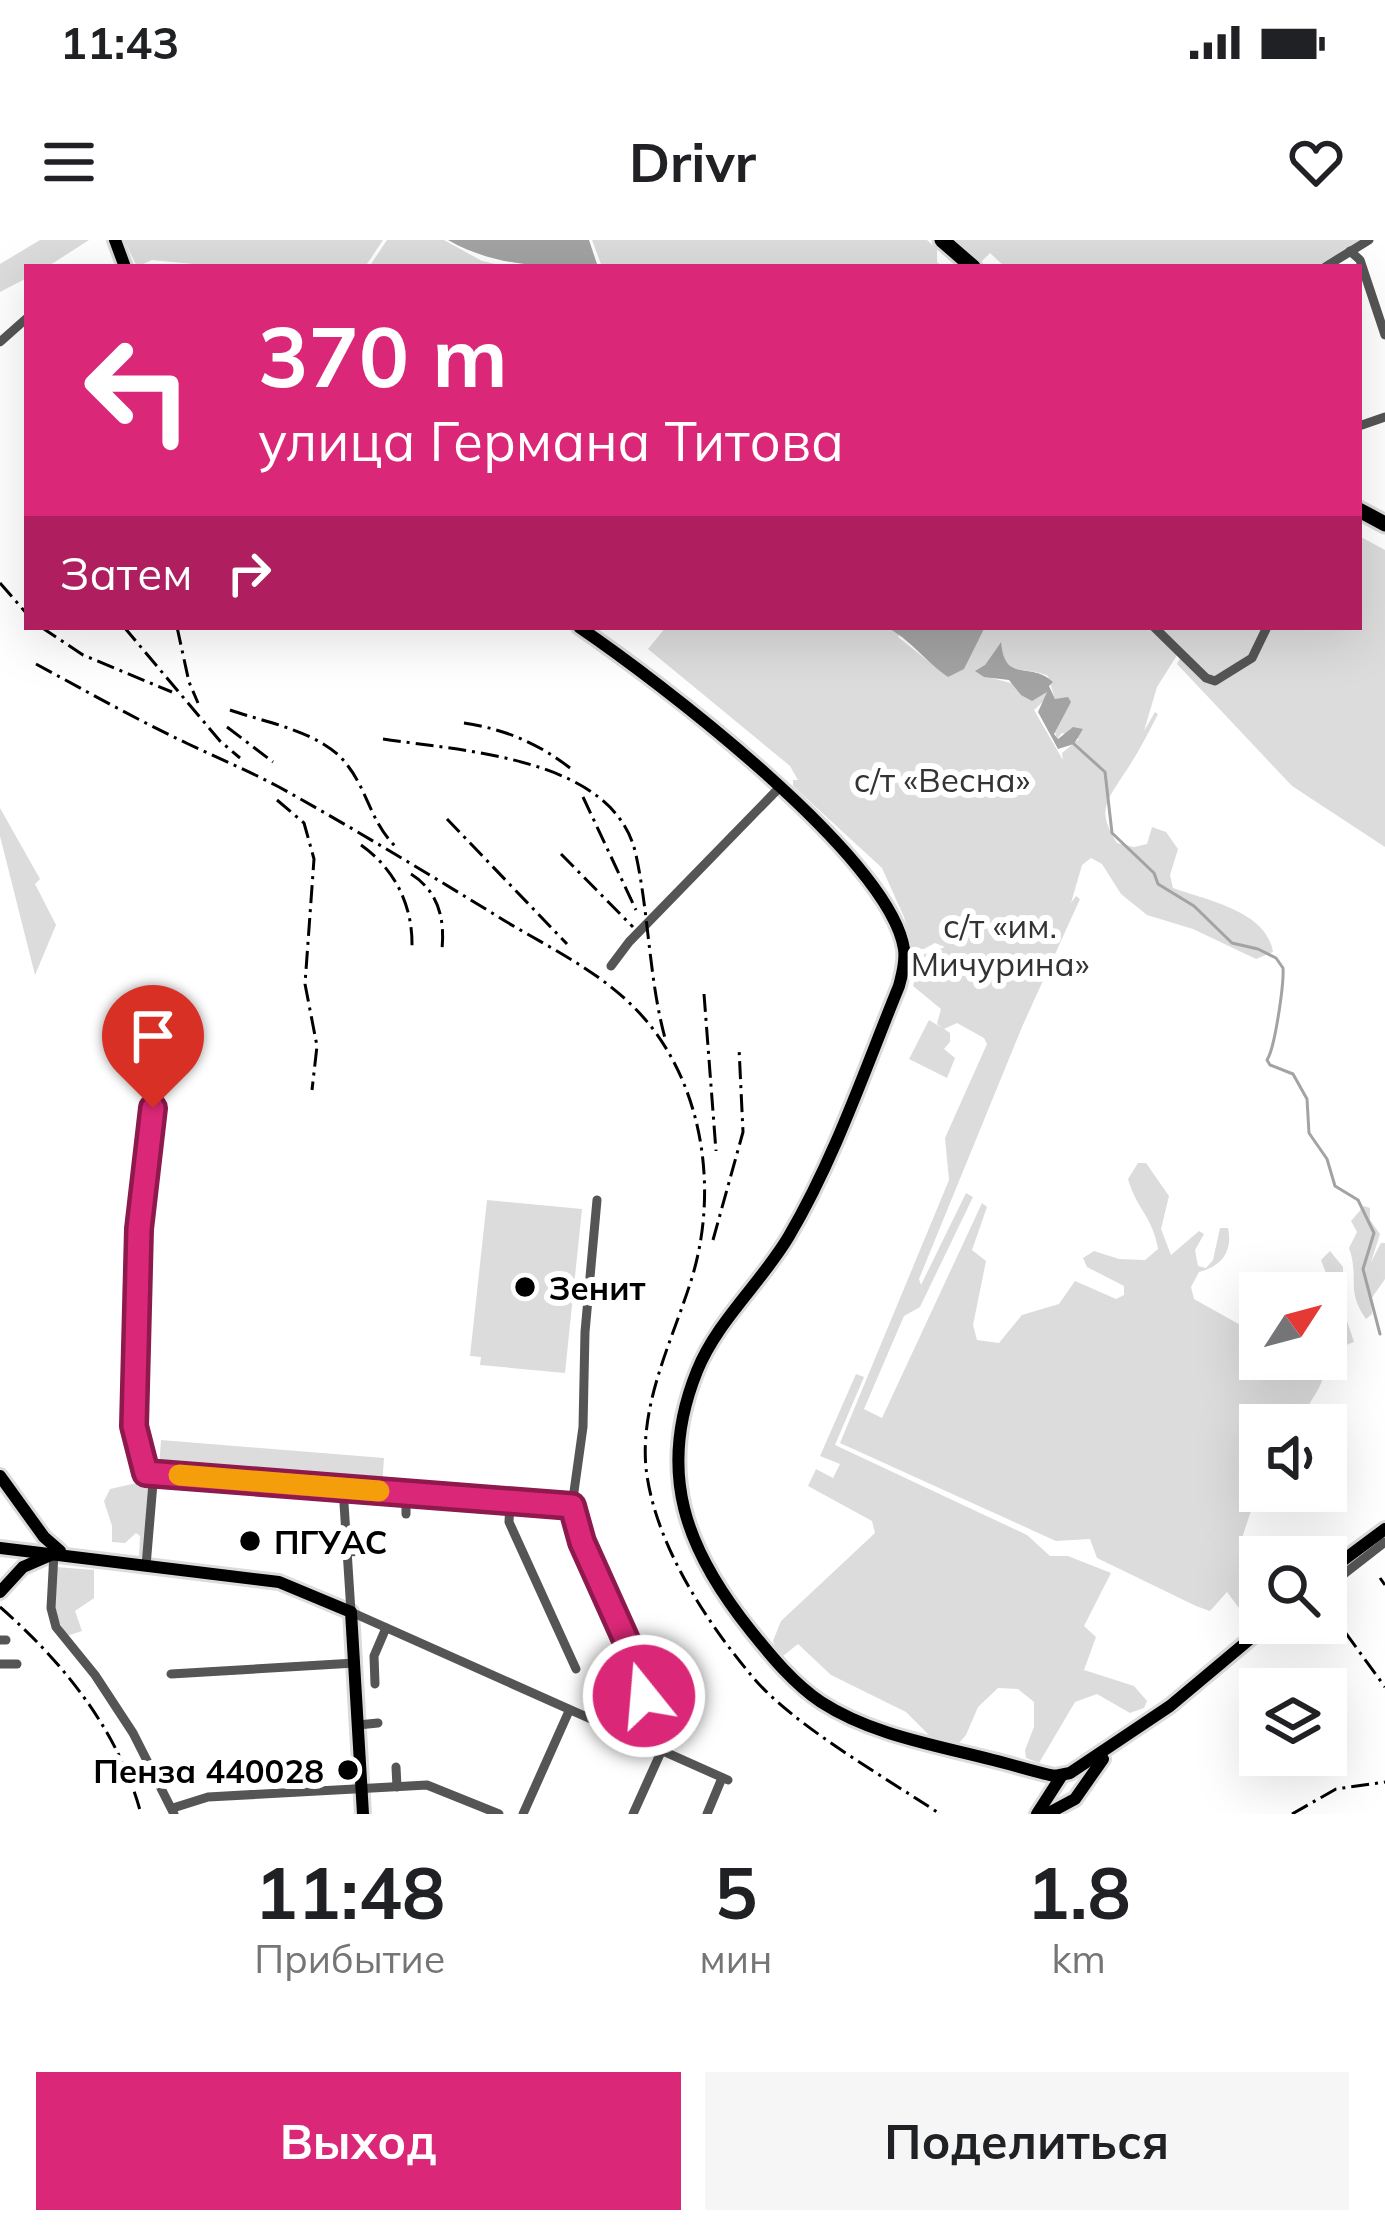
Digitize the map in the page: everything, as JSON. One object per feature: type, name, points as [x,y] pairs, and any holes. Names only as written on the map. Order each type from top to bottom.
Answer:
[{"type":"highway","points":[[939,240],[967,264]]},
{"type":"main road","points":[[583,630],[633,664],[831,835],[867,878],[905,951],[904,969],[810,1199],[695,1374],[677,1475],[682,1512],[699,1556],[724,1597],[782,1666],[819,1700],[878,1730],[1046,1775],[1078,1775],[1082,1787]]},
{"type":"main road","points":[[0,1476],[60,1554]]},
{"type":"main road","points":[[1347,1557],[1385,1528]]},
{"type":"main road","points":[[3,1547],[279,1582],[351,1612],[363,1814]]},
{"type":"main road","points":[[0,1592],[16,1574],[60,1554]]},
{"type":"main road","points":[[1037,1814],[1066,1774],[1184,1695],[1244,1644]]},
{"type":"main road","points":[[1047,1814],[1075,1798],[1093,1768],[1134,1730]]},
{"type":"main road","points":[[1046,1775],[1064,1804]]},
{"type":"street","points":[[1329,264],[1369,240]]},
{"type":"street","points":[[1350,251],[1361,264]]},
{"type":"street","points":[[1362,266],[1385,335]]},
{"type":"street","points":[[0,342],[24,321]]},
{"type":"street","points":[[1157,630],[1206,678],[1215,681],[1252,658],[1266,630]]},
{"type":"street","points":[[611,966],[629,941],[779,788]]},
{"type":"street","points":[[146,1566],[149,1478],[134,1426],[139,1229],[153,1108]]},
{"type":"street","points":[[597,1200],[583,1427],[572,1506],[582,1542],[644,1680],[644,1696],[627,1736]]},
{"type":"street","points":[[149,1478],[165,1474],[572,1506]]},
{"type":"street","points":[[343,1489],[351,1612],[725,1779],[706,1814]]},
{"type":"street","points":[[406,1493],[406,1514]]},
{"type":"street","points":[[510,1502],[509,1522],[576,1669]]},
{"type":"street","points":[[1347,1572],[1385,1542]]},
{"type":"street","points":[[345,1552],[371,1551]]},
{"type":"street","points":[[60,1554],[50,1608],[56,1627],[111,1699],[174,1811],[208,1797],[432,1786],[499,1814]]},
{"type":"street","points":[[375,1684],[374,1656],[386,1628]]},
{"type":"street","points":[[170,1674],[355,1663]]},
{"type":"street","points":[[0,1664],[17,1664]]},
{"type":"street","points":[[523,1814],[569,1711]]},
{"type":"street","points":[[358,1725],[379,1724]]},
{"type":"street","points":[[633,1814],[661,1752]]},
{"type":"street","points":[[396,1767],[397,1786]]},
{"type":"green space","points":[[40,240],[89,240],[52,264],[24,264],[24,280],[0,292],[0,264]]},
{"type":"green space","points":[[124,240],[383,240],[367,264],[152,260],[136,264]]},
{"type":"green space","points":[[387,240],[444,240],[496,264],[371,264]]},
{"type":"green space","points":[[592,240],[927,240],[937,249],[939,264],[601,264]]},
{"type":"green space","points":[[954,240],[1361,240],[1321,264],[1002,264],[990,253],[982,261]]},
{"type":"green space","points":[[1362,538],[1385,550],[1385,847],[1292,786],[1177,664],[1183,652],[1159,630],[1362,630]]},
{"type":"green space","points":[[664,630],[892,630],[948,677],[972,652],[983,630],[1154,630],[1179,652],[1157,687],[1144,731],[1158,714],[1108,800],[1107,823],[1117,843],[1134,847],[1147,844],[1152,827],[1166,832],[1178,849],[1170,875],[1173,888],[1247,917],[1268,938],[1273,952],[1256,959],[1193,929],[1147,915],[1121,894],[1102,864],[1091,858],[1082,865],[1071,903],[1076,896],[1080,899],[1022,1027],[919,1279],[921,1285],[966,1193],[973,1197],[920,1307],[904,1316],[864,1409],[882,1418],[982,1203],[987,1207],[972,1250],[986,1261],[973,1325],[977,1340],[999,1343],[1022,1315],[1059,1304],[1075,1281],[1116,1299],[1124,1295],[1124,1286],[1087,1267],[1083,1258],[1094,1251],[1145,1260],[1158,1249],[1128,1179],[1138,1163],[1146,1163],[1169,1196],[1161,1229],[1171,1255],[1199,1231],[1204,1234],[1195,1250],[1198,1266],[1206,1268],[1213,1260],[1220,1228],[1228,1228],[1227,1250],[1220,1262],[1199,1272],[1191,1287],[1194,1299],[1239,1324],[1239,1380],[1322,1380],[1310,1404],[1239,1404],[1239,1512],[1251,1512],[1244,1536],[1239,1536],[1239,1608],[1227,1592],[1210,1611],[1196,1606],[1097,1558],[1090,1539],[1056,1541],[840,1443],[949,1180],[945,1138],[987,1044],[957,1023],[944,1029],[950,1033],[950,1042],[944,1049],[955,1058],[947,1078],[909,1059],[929,1020],[942,1028],[937,1024],[941,1009],[913,986],[922,955],[945,947],[935,943],[912,948],[882,868],[793,786],[793,780],[798,780],[790,766],[648,649]],"holes":[[[1000,643],[1011,667],[1048,676],[1055,700],[1071,702],[1054,729],[1057,739],[1062,733],[1079,739],[1062,753],[1063,760],[1034,710],[1048,692],[991,678],[985,665]]]},
{"type":"green space","points":[[0,808],[40,879],[35,884],[56,925],[35,975],[0,836]]},
{"type":"green space","name":"Зенит","points":[[487,1200],[582,1209],[565,1373],[480,1365],[481,1357],[470,1356]]},
{"type":"green space","points":[[1364,1206],[1370,1208],[1370,1220],[1380,1234],[1371,1262],[1385,1243],[1385,1279],[1371,1299],[1372,1314],[1366,1319],[1354,1292],[1349,1248],[1357,1232],[1351,1221]]},
{"type":"green space","points":[[1330,1251],[1343,1272],[1326,1272],[1321,1260]]},
{"type":"green space","points":[[856,1374],[864,1377],[835,1445],[1027,1535],[1050,1556],[1068,1556],[1111,1573],[1084,1626],[1096,1637],[1084,1670],[1134,1686],[1147,1701],[1144,1708],[1130,1713],[1097,1694],[1075,1702],[1039,1763],[1026,1758],[1025,1750],[1034,1727],[1034,1702],[1018,1689],[998,1688],[978,1707],[958,1744],[931,1737],[906,1712],[831,1675],[798,1644],[783,1656],[777,1653],[773,1641],[781,1621],[875,1533],[872,1521],[808,1486],[816,1469],[833,1478],[840,1464],[820,1456]]},
{"type":"green space","points":[[161,1440],[384,1458],[382,1486],[159,1468]]},
{"type":"green space","points":[[146,1481],[150,1485],[144,1557],[139,1556],[136,1533],[125,1543],[112,1542],[104,1501],[110,1489]]},
{"type":"green space","points":[[56,1567],[94,1570],[94,1598],[75,1611],[82,1631],[67,1636],[53,1611]]},
{"type":"shaded area","points":[[448,240],[589,240],[597,264],[527,264]]},
{"type":"shaded area","points":[[891,630],[984,630],[964,669],[948,677]]},
{"type":"shaded area","points":[[1001,642],[1003,655],[1013,668],[1053,682],[1049,686],[1055,699],[1068,697],[1071,702],[1054,734],[1058,739],[1073,727],[1083,729],[1074,744],[1058,749],[1038,712],[1047,692],[1032,701],[1009,680],[975,671]]},
{"type":"waterway","points":[[1074,744],[1105,772],[1112,833],[1154,873],[1158,884],[1194,906],[1232,943],[1258,949],[1276,958],[1283,968],[1267,1060],[1293,1074],[1307,1099],[1309,1133],[1327,1159],[1335,1186],[1358,1200],[1374,1233],[1363,1269],[1380,1334]]},
{"type":"railway","points":[[0,583],[24,611]]},
{"type":"railway","points":[[46,630],[83,655],[172,692]]},
{"type":"railway","points":[[127,630],[220,741],[240,758]]},
{"type":"railway","points":[[178,630],[198,703]]},
{"type":"railway","points":[[36,664],[279,787],[389,850],[582,967],[622,996],[656,1033],[687,1091],[705,1187],[698,1253],[648,1421],[646,1468],[659,1523],[699,1604],[769,1694],[814,1731],[940,1814]]},
{"type":"railway","points":[[230,710],[294,730],[338,754],[396,847]]},
{"type":"railway","points":[[464,723],[520,738],[570,768]]},
{"type":"railway","points":[[227,727],[273,762]]},
{"type":"railway","points":[[383,739],[531,765],[568,778],[599,797],[622,822],[636,855],[665,1038]]},
{"type":"railway","points":[[583,797],[636,910]]},
{"type":"railway","points":[[277,800],[304,823],[314,859],[305,984],[317,1046],[312,1090]]},
{"type":"railway","points":[[447,819],[567,944]]},
{"type":"railway","points":[[361,845],[400,890],[412,947]]},
{"type":"railway","points":[[561,854],[633,927]]},
{"type":"railway","points":[[411,874],[438,906],[442,949]]},
{"type":"railway","points":[[704,994],[716,1151]]},
{"type":"railway","points":[[713,1240],[743,1132],[739,1048]]},
{"type":"railway","points":[[1380,1578],[1385,1585]]},
{"type":"railway","points":[[0,1607],[46,1651],[86,1700],[119,1754],[141,1814]]},
{"type":"railway","points":[[1347,1635],[1385,1687]]},
{"type":"railway","points":[[1292,1814],[1336,1789],[1385,1782]]},
{"type":"slow traffic","points":[[179,1475],[379,1491]]},
{"type":"place","name":"Зенит","points":[[525,1287]]},
{"type":"place","name":"ПГУАС","points":[[250,1541]]},
{"type":"place","name":"Пенза 440028","points":[[348,1770]]},
{"type":"route","points":[[153,1108],[139,1229],[134,1426],[146,1473],[572,1506],[582,1542],[644,1680],[644,1696]]},
{"type":"park label","name":"с/т «Весна»","points":[[942,779]]},
{"type":"park label","name":"с/т «им. Мичурина»","points":[[1000,944]]}]
